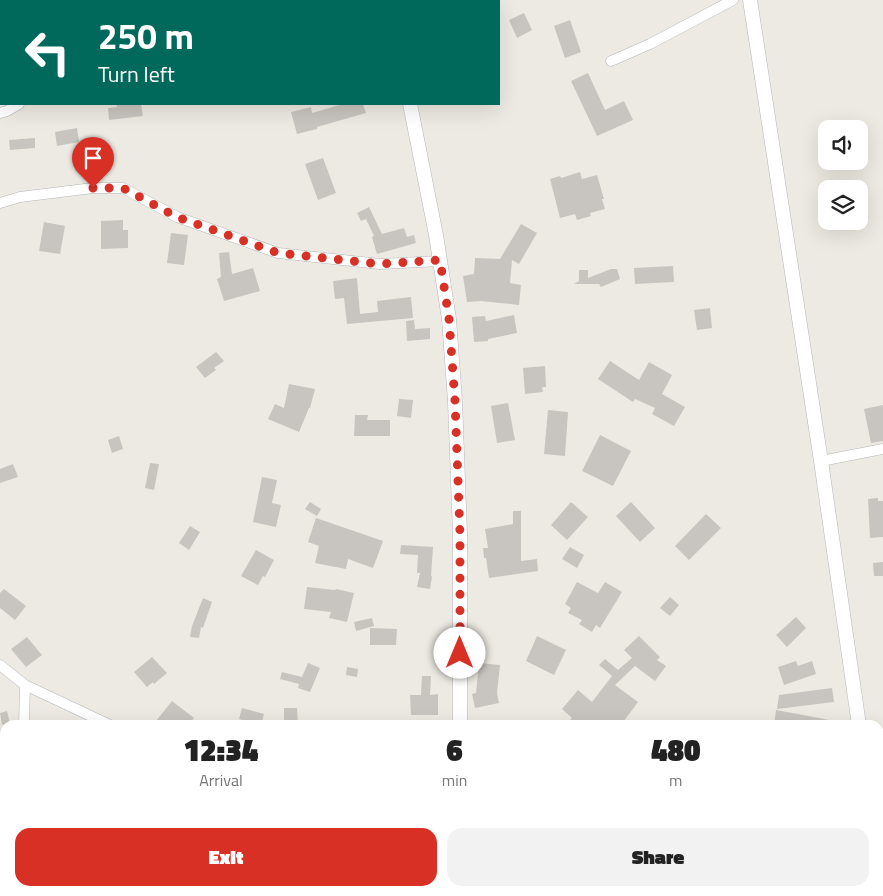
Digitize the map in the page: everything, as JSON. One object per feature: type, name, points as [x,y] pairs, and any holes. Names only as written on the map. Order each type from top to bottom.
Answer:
[{"type":"main road","points":[[750,0],[821,461],[858,720]]},
{"type":"main road","points":[[410,105],[440,260],[449,319],[455,401],[460,534],[460,720]]},
{"type":"street","points":[[611,61],[650,44],[733,0]]},
{"type":"street","points":[[0,113],[17,105]]},
{"type":"street","points":[[0,203],[20,197],[74,190],[123,188],[177,217],[278,253],[380,264],[440,260]]},
{"type":"street","points":[[821,461],[883,449]]},
{"type":"street","points":[[0,665],[25,685],[99,720]]},
{"type":"street","points":[[24,720],[25,685]]},
{"type":"building","points":[[524,13],[532,30],[517,38],[509,20]]},
{"type":"building","points":[[570,20],[581,52],[565,58],[554,26]]},
{"type":"building","points":[[588,73],[605,110],[624,101],[633,120],[597,136],[571,81]]},
{"type":"building","points":[[116,105],[141,105],[143,116],[109,120],[108,108],[117,107]]},
{"type":"building","points":[[340,105],[363,105],[366,113],[297,134],[291,112],[311,107],[312,113]]},
{"type":"building","points":[[77,128],[79,142],[57,146],[55,132]]},
{"type":"building","points":[[35,138],[35,148],[10,150],[9,140]]},
{"type":"building","points":[[323,158],[336,193],[318,200],[305,164]]},
{"type":"building","points":[[580,172],[582,179],[597,175],[605,209],[590,213],[591,216],[577,220],[575,214],[560,218],[550,179],[560,176],[561,178]]},
{"type":"building","points":[[369,207],[382,234],[404,228],[407,237],[414,235],[416,243],[377,254],[372,237],[374,236],[366,219],[361,221],[357,213]]},
{"type":"building","points":[[123,220],[123,230],[128,230],[128,248],[101,249],[101,221]]},
{"type":"building","points":[[44,222],[65,226],[60,254],[39,251]]},
{"type":"building","points":[[521,224],[537,233],[519,264],[512,260],[510,283],[521,285],[519,305],[481,301],[467,302],[463,276],[474,274],[475,258],[500,259]]},
{"type":"building","points":[[171,233],[188,235],[184,265],[167,263]]},
{"type":"building","points":[[229,252],[232,274],[253,268],[260,291],[224,301],[217,279],[221,277],[219,253]]},
{"type":"building","points":[[673,266],[674,282],[635,284],[634,268]]},
{"type":"building","points":[[611,269],[617,269],[620,279],[601,287],[599,284],[574,284],[579,281],[579,270],[588,270],[588,278]]},
{"type":"building","points":[[357,278],[360,314],[378,312],[377,301],[411,297],[413,318],[347,324],[344,298],[335,299],[333,281]]},
{"type":"building","points":[[710,308],[712,328],[697,330],[694,310]]},
{"type":"building","points":[[514,315],[517,333],[488,339],[488,341],[474,342],[472,317],[485,316],[486,321]]},
{"type":"building","points":[[414,320],[415,329],[430,328],[430,339],[407,341],[406,321]]},
{"type":"building","points":[[216,352],[224,361],[205,378],[196,367]]},
{"type":"building","points":[[610,361],[639,380],[649,362],[672,375],[662,394],[685,407],[674,426],[652,414],[655,408],[635,399],[633,402],[598,379]]},
{"type":"building","points":[[545,366],[546,387],[542,387],[543,392],[525,394],[523,368]]},
{"type":"building","points":[[289,384],[315,389],[310,408],[299,432],[268,419],[275,404],[284,408]]},
{"type":"building","points":[[399,399],[413,400],[411,418],[397,416]]},
{"type":"building","points":[[508,403],[515,440],[497,443],[491,406]]},
{"type":"building","points":[[883,405],[883,441],[871,443],[864,409]]},
{"type":"building","points":[[548,410],[568,412],[565,456],[544,454]]},
{"type":"building","points":[[355,415],[368,415],[367,420],[390,420],[390,436],[354,436]]},
{"type":"building","points":[[600,435],[631,451],[613,486],[582,471]]},
{"type":"building","points":[[119,436],[123,449],[112,453],[108,440]]},
{"type":"building","points":[[150,463],[159,464],[154,490],[145,488]]},
{"type":"building","points":[[13,464],[18,477],[0,483],[0,469]]},
{"type":"building","points":[[262,477],[277,480],[272,503],[281,505],[276,527],[253,522]]},
{"type":"building","points":[[878,498],[878,501],[883,501],[883,537],[870,538],[868,499]]},
{"type":"building","points":[[310,502],[321,509],[317,516],[305,509]]},
{"type":"building","points":[[571,502],[588,517],[567,540],[551,525]]},
{"type":"building","points":[[631,502],[655,528],[640,542],[616,516]]},
{"type":"building","points":[[513,511],[521,511],[521,561],[537,559],[538,571],[489,578],[483,548],[488,548],[485,529],[513,524]]},
{"type":"building","points":[[706,514],[721,528],[689,560],[675,546]]},
{"type":"building","points":[[316,518],[383,541],[373,568],[348,559],[346,569],[315,563],[319,546],[308,542]]},
{"type":"building","points":[[190,526],[200,532],[189,550],[179,543]]},
{"type":"building","points":[[401,545],[433,547],[430,589],[417,587],[420,573],[417,573],[418,555],[400,554]]},
{"type":"building","points":[[570,547],[584,555],[577,568],[562,559]]},
{"type":"building","points":[[256,550],[274,560],[265,577],[263,576],[258,585],[241,576]]},
{"type":"building","points":[[883,562],[883,576],[874,576],[873,563]]},
{"type":"building","points":[[577,582],[598,593],[605,582],[622,592],[600,628],[596,625],[592,632],[579,624],[582,620],[568,613],[571,608],[565,604]]},
{"type":"building","points":[[307,587],[336,589],[354,593],[347,622],[329,618],[331,612],[304,609]]},
{"type":"building","points":[[4,589],[26,606],[15,620],[0,608],[0,593]]},
{"type":"building","points":[[670,597],[679,605],[670,616],[660,608]]},
{"type":"building","points":[[203,598],[212,602],[203,628],[201,627],[199,638],[190,637],[192,626]]},
{"type":"building","points":[[796,617],[806,628],[787,647],[776,635]]},
{"type":"building","points":[[372,618],[374,626],[356,631],[354,622]]},
{"type":"building","points":[[370,628],[397,629],[396,645],[370,645]]},
{"type":"building","points":[[537,636],[566,650],[554,675],[526,661]]},
{"type":"building","points":[[639,636],[660,657],[657,660],[666,666],[655,681],[635,666],[615,685],[638,702],[625,720],[570,720],[572,718],[562,709],[578,690],[592,702],[612,676],[599,665],[605,659],[618,670],[632,658],[624,650]]},
{"type":"building","points":[[27,637],[42,655],[26,667],[11,649]]},
{"type":"building","points":[[152,657],[167,673],[154,684],[153,682],[147,687],[134,672]]},
{"type":"building","points":[[796,661],[798,666],[812,661],[816,674],[784,685],[778,667]]},
{"type":"building","points":[[308,663],[320,668],[310,692],[298,688],[299,684],[280,679],[282,672],[302,677]]},
{"type":"building","points":[[479,663],[500,665],[497,693],[499,703],[475,708],[472,694],[476,693]]},
{"type":"building","points":[[347,667],[358,669],[357,677],[346,675]]},
{"type":"building","points":[[422,676],[431,676],[430,695],[438,694],[438,715],[411,715],[410,695],[421,695]]},
{"type":"building","points":[[832,688],[834,702],[777,709],[779,695]]},
{"type":"building","points":[[172,701],[194,718],[192,720],[157,720]]},
{"type":"building","points":[[242,708],[264,714],[262,720],[239,719]]},
{"type":"building","points":[[284,708],[297,708],[298,720],[284,720]]},
{"type":"building","points":[[776,710],[830,720],[775,720]]},
{"type":"building","points":[[7,711],[9,720],[1,720],[0,713]]},
{"type":"route","points":[[93,188],[123,188],[177,217],[278,253],[380,264],[440,260],[449,319],[455,401],[460,534],[460,653]]}]
